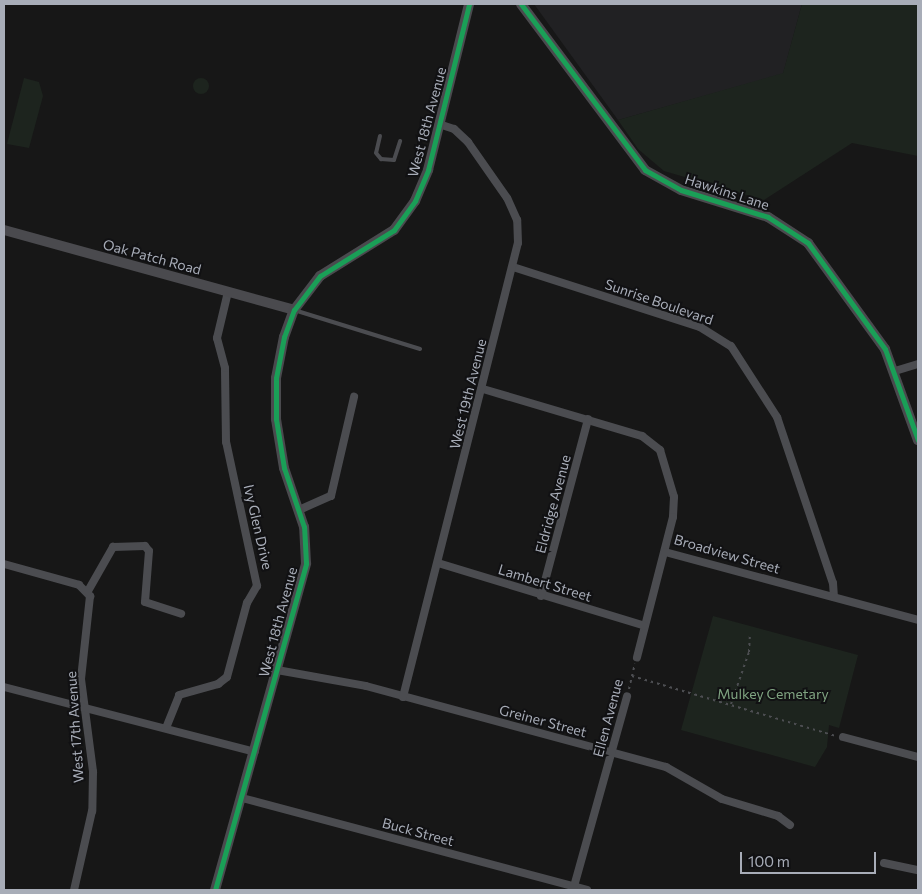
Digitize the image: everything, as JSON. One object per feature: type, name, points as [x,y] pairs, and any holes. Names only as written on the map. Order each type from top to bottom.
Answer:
[{"type":"main road","name":"West 18th Avenue","points":[[215,890],[255,752],[306,563],[300,510],[280,453],[275,400],[278,360],[294,310],[320,276],[382,239],[404,218],[422,186],[469,4]]},
{"type":"main road","name":"Hawkins Lane","points":[[521,4],[636,162],[668,184],[768,218],[808,243],[878,337],[895,371],[918,440]]},
{"type":"main road","name":"Oak Patch Road","points":[[4,230],[294,310]]},
{"type":"street","name":"West 19th Avenue","points":[[403,696],[483,389],[513,268],[519,231],[509,203],[468,142],[454,129],[439,124]]},
{"type":"street","name":"Sunrise Boulevard","points":[[513,268],[700,327],[731,346],[778,417],[833,583],[834,597]]},
{"type":"street","name":"Ivy Glen Drive","points":[[166,728],[179,695],[218,684],[227,677],[247,603],[257,586],[226,442],[225,368],[217,338],[228,292]]},
{"type":"street","points":[[895,371],[918,364]]},
{"type":"street","name":"Broadview Street","points":[[483,389],[647,438],[660,450],[674,500],[665,552],[918,620]]},
{"type":"street","points":[[300,510],[331,496],[354,397]]},
{"type":"street","name":"Eldridge Avenue","points":[[541,596],[588,419]]},
{"type":"street","points":[[4,564],[80,585],[88,591],[110,551],[121,544],[149,549],[147,605],[180,614]]},
{"type":"street","points":[[637,657],[665,552]]},
{"type":"street","name":"Lambert Street","points":[[438,564],[645,626]]},
{"type":"street","name":"West 17th Avenue","points":[[74,890],[92,811],[93,772],[84,707],[82,668],[91,610],[88,591]]},
{"type":"street","name":"Greiner Street","points":[[277,670],[403,696],[676,770],[722,799],[778,816],[790,825]]},
{"type":"street","points":[[4,687],[255,752]]},
{"type":"street","name":"Ellen Avenue","points":[[573,888],[627,696]]},
{"type":"street","points":[[843,738],[918,757]]},
{"type":"street","name":"Buck Street","points":[[242,798],[573,888],[587,890]]},
{"type":"street","points":[[884,863],[918,870]]},
{"type":"lane","points":[[380,136],[377,155],[389,161],[395,158],[400,141]]},
{"type":"lane","points":[[294,310],[306,318],[420,349]]},
{"type":"path","points":[[731,704],[749,652],[750,634]]},
{"type":"path","points":[[632,676],[843,738]]},
{"type":"shaded area","points":[[534,4],[802,4],[783,74],[618,120]]},
{"type":"green space","points":[[802,4],[918,4],[918,156],[852,143],[764,200],[664,171],[638,149],[618,120],[783,73]]},
{"type":"green space","points":[[24,78],[39,82],[43,96],[29,148],[7,144]]},
{"type":"green space","points":[[198,78],[204,78],[209,83],[207,92],[198,94],[193,89],[193,83]]},
{"type":"green space","name":"Mulkey Cemetary","points":[[713,616],[858,655],[839,728],[829,725],[827,747],[815,767],[681,730]]},
{"type":"cycle path","points":[[215,890],[306,563],[304,527],[284,468],[276,419],[276,378],[284,337],[294,310],[320,276],[394,230],[415,201],[428,170],[469,4]]},
{"type":"cycle path","points":[[521,4],[645,170],[681,190],[768,217],[808,243],[885,349],[918,440]]}]
